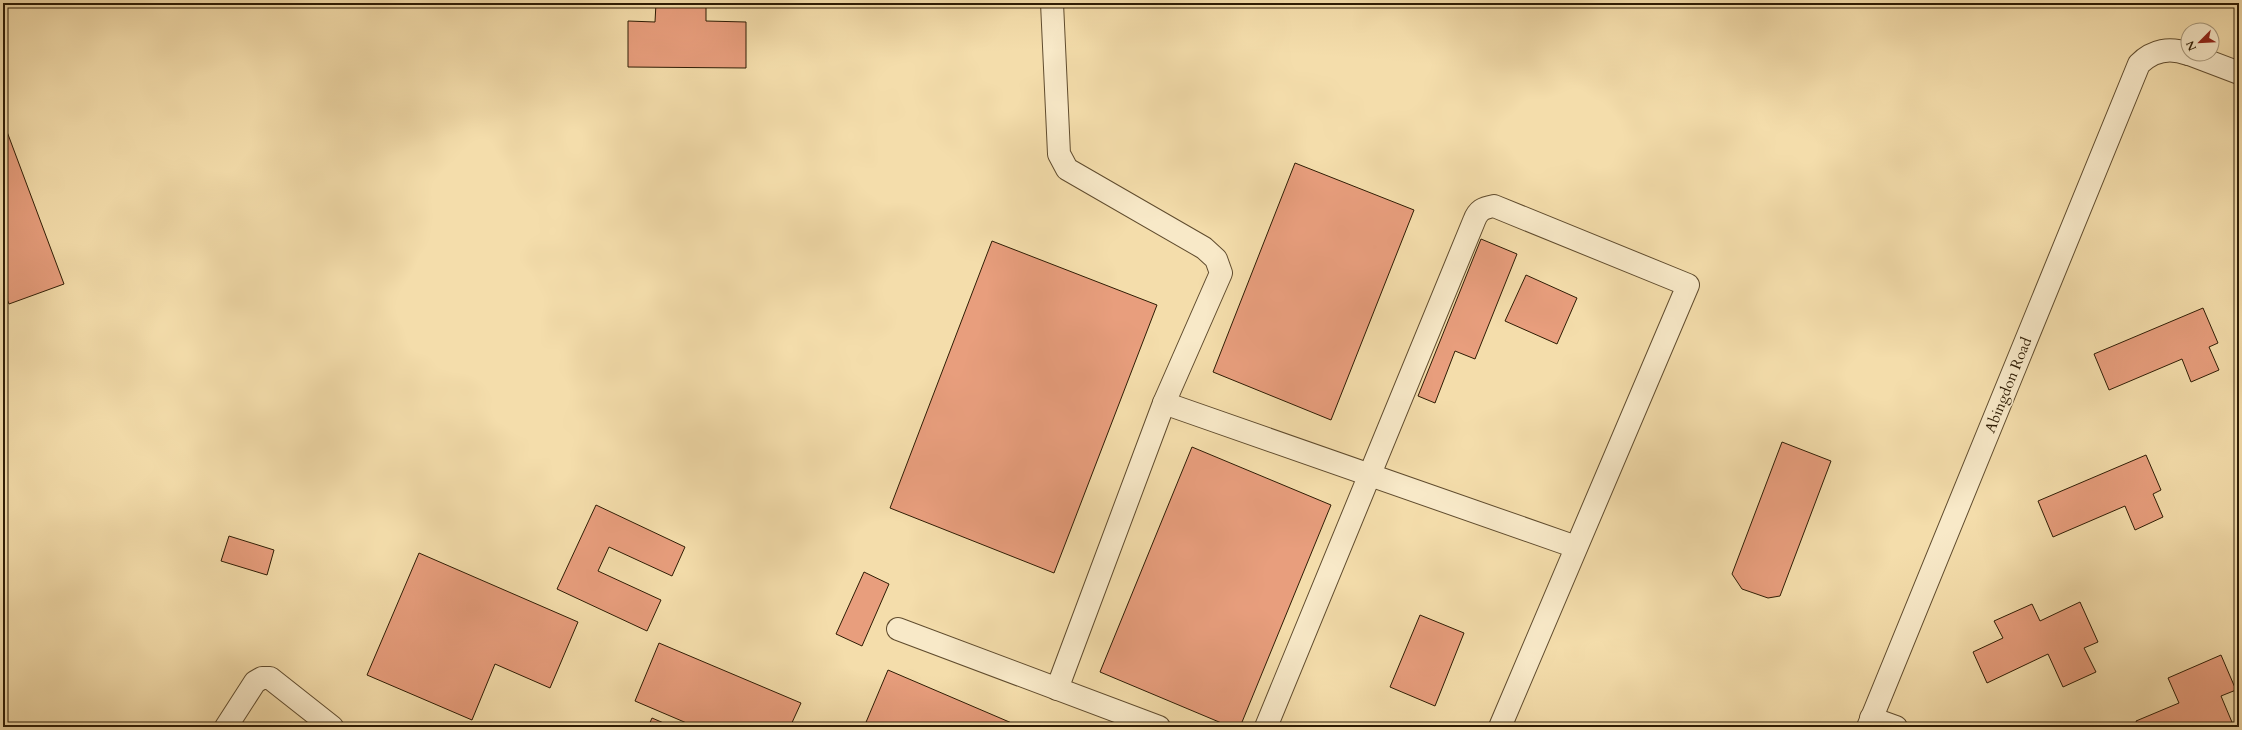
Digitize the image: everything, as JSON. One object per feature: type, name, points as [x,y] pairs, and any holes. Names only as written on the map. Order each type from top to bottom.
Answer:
[{"type":"street","points":[[1052,3],[1059,154],[1067,170],[1204,248],[1216,259],[1221,273],[1164,403],[1057,689]]},
{"type":"street","name":"Abingdon Road","points":[[1870,722],[2139,64],[2147,56],[2158,51],[2180,51]]},
{"type":"street","points":[[2211,62],[2239,72]]},
{"type":"street","points":[[1266,727],[1474,221],[1478,212],[1485,207],[1494,206],[1688,285],[1500,727]]},
{"type":"street","points":[[1164,403],[1576,547]]},
{"type":"street","points":[[898,629],[1159,727]]},
{"type":"street","points":[[226,727],[255,682],[262,678],[270,678],[332,727]]},
{"type":"street","points":[[1870,722],[1896,727]]},
{"type":"building","points":[[656,3],[706,3],[706,21],[746,22],[746,68],[628,67],[628,21],[655,22]]},
{"type":"building","points":[[3,121],[64,284],[9,304],[3,289]]},
{"type":"building","points":[[1295,163],[1414,210],[1331,420],[1213,372]]},
{"type":"building","points":[[1481,239],[1517,254],[1475,359],[1455,351],[1435,403],[1418,396]]},
{"type":"building","points":[[992,241],[1157,305],[1054,573],[890,508]]},
{"type":"building","points":[[1526,275],[1577,298],[1557,344],[1505,321]]},
{"type":"building","points":[[2203,308],[2218,343],[2209,347],[2219,370],[2191,382],[2182,359],[2109,390],[2094,354]]},
{"type":"building","points":[[1782,442],[1831,461],[1780,596],[1768,598],[1742,589],[1732,574]]},
{"type":"building","points":[[1192,447],[1331,505],[1240,727],[1231,727],[1100,672]]},
{"type":"building","points":[[2146,455],[2161,490],[2153,494],[2163,517],[2135,530],[2125,506],[2053,537],[2038,501]]},
{"type":"building","points":[[596,505],[685,547],[672,576],[609,547],[598,571],[661,600],[647,631],[557,589]]},
{"type":"building","points":[[229,536],[274,550],[267,575],[221,561]]},
{"type":"building","points":[[419,553],[578,622],[550,688],[495,664],[472,720],[367,675]]},
{"type":"building","points":[[864,572],[889,584],[862,646],[836,634]]},
{"type":"building","points":[[2080,602],[2098,642],[2084,648],[2096,672],[2063,687],[2048,654],[1987,683],[1973,652],[2003,638],[1994,621],[2032,604],[2040,621]]},
{"type":"building","points":[[1420,615],[1464,633],[1435,706],[1390,687]]},
{"type":"building","points":[[659,643],[801,703],[790,727],[696,727],[635,701]]},
{"type":"building","points":[[2221,655],[2236,690],[2221,696],[2234,727],[2138,727],[2136,721],[2179,703],[2168,678]]},
{"type":"building","points":[[888,670],[1021,727],[864,727]]},
{"type":"building","points":[[652,718],[673,727],[648,727]]}]
